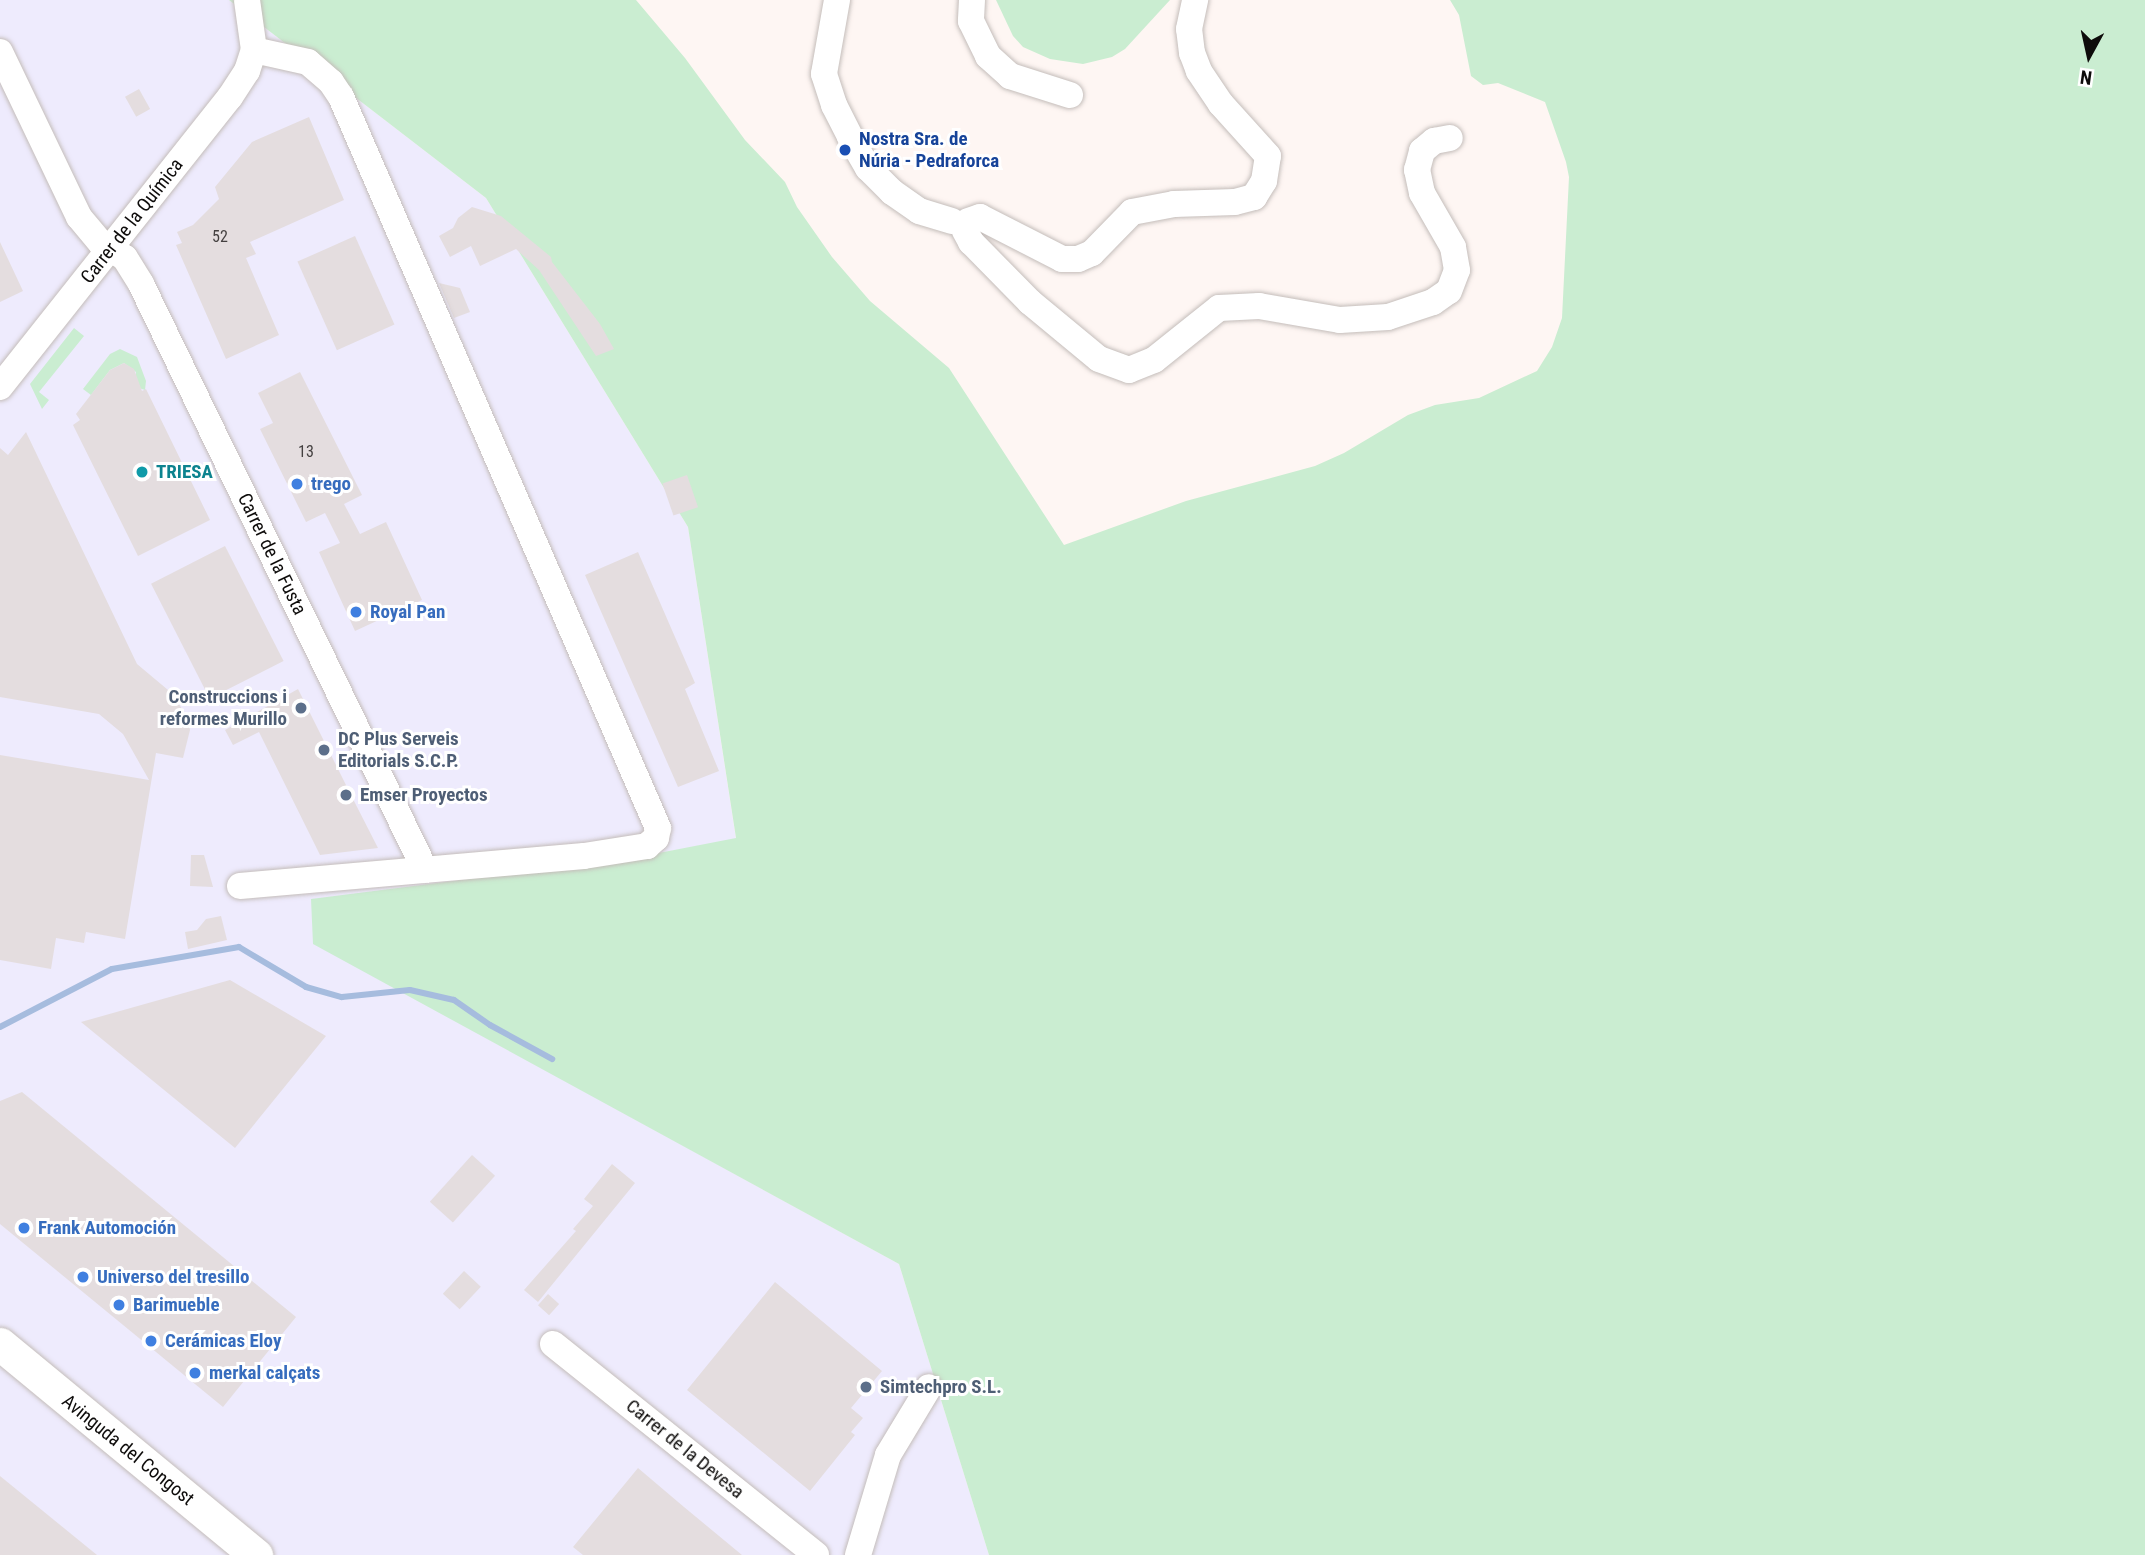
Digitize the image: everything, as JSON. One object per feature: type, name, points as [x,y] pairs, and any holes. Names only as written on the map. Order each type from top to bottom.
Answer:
[{"type":"main road","name":"Avinguda del Congost","points":[[0,1344],[256,1555]]},
{"type":"main road","name":"Avinguda del Congost","points":[[0,1364],[232,1555]]},
{"type":"street","points":[[240,886],[584,856],[648,846],[656,838],[658,828],[341,97],[331,82],[308,62],[254,50],[247,0]]},
{"type":"street","points":[[837,0],[824,74],[834,105],[868,168],[892,192],[919,211],[962,224],[980,216],[1062,259],[1078,259],[1092,253],[1132,212],[1174,204],[1213,205],[1254,197],[1264,181],[1268,156],[1221,104],[1199,71],[1192,54],[1189,29],[1195,0]]},
{"type":"street","points":[[971,0],[971,22],[977,38],[995,63],[1010,76],[1070,95]]},
{"type":"street","name":"Carrer de la Química","points":[[0,387],[230,97],[247,71],[254,50]]},
{"type":"street","name":"Carrer de la Fusta","points":[[0,52],[79,217],[88,231],[108,249],[125,258],[141,285],[425,870]]},
{"type":"street","points":[[962,224],[971,242],[1030,302],[1100,359],[1129,370],[1154,360],[1219,308],[1259,306],[1339,320],[1388,317],[1433,302],[1449,291],[1457,270],[1453,247],[1422,193],[1417,170],[1422,151],[1434,141],[1450,138]]},
{"type":"street","name":"Carrer de la Devesa","points":[[553,1343],[816,1555]]},
{"type":"street","points":[[858,1555],[888,1455],[929,1387]]},
{"type":"shaded area","points":[[0,0],[229,0],[486,198],[688,527],[736,839],[633,858],[313,943],[899,1264],[989,1555],[0,1555]]},
{"type":"green space","points":[[229,0],[636,0],[685,58],[745,140],[785,182],[797,207],[832,257],[870,301],[949,368],[1064,545],[1186,501],[1315,466],[1344,453],[1408,415],[1435,405],[1479,398],[1537,371],[1552,347],[1562,318],[1569,177],[1566,162],[1545,102],[1498,83],[1483,85],[1471,76],[1459,15],[1450,0],[2145,0],[2145,1555],[989,1555],[899,1264],[313,944],[311,899],[633,858],[736,838],[688,527],[486,198]]},
{"type":"green space","points":[[996,0],[1170,0],[1125,49],[1112,57],[1083,64],[1050,59],[1023,47],[1013,36]]},
{"type":"green space","points":[[74,328],[84,336],[39,392],[49,400],[42,409],[30,384]]},
{"type":"green space","points":[[120,349],[137,357],[146,381],[145,390],[136,387],[136,372],[124,363],[110,370],[91,395],[83,389],[110,354]]},
{"type":"building","points":[[139,89],[150,109],[136,117],[125,97]]},
{"type":"building","points":[[309,117],[344,200],[250,242],[256,254],[246,258],[279,335],[226,359],[176,245],[182,243],[177,232],[193,225],[219,199],[215,187],[252,142]]},
{"type":"building","points":[[472,207],[501,216],[551,257],[552,262],[600,324],[614,349],[596,356],[539,270],[516,249],[480,266],[471,246],[450,257],[439,236],[453,228],[458,218]]},
{"type":"building","points":[[355,236],[394,325],[337,350],[297,262]]},
{"type":"building","points":[[0,242],[23,291],[0,302]]},
{"type":"building","points":[[439,283],[460,288],[470,312],[454,318]]},
{"type":"building","name":"TRIESA","points":[[124,363],[134,369],[142,391],[146,389],[210,520],[138,556],[73,425],[80,420],[76,414],[110,370]]},
{"type":"building","points":[[300,372],[362,495],[344,504],[360,534],[386,522],[422,600],[355,631],[319,552],[340,543],[325,513],[306,522],[260,429],[273,423],[258,393]]},
{"type":"building","points":[[26,432],[137,664],[174,695],[188,720],[190,730],[183,758],[156,753],[125,939],[86,932],[84,943],[56,938],[51,969],[0,960],[0,755],[149,780],[123,734],[99,714],[0,697],[0,448],[8,455]]},
{"type":"building","points":[[687,475],[698,507],[673,516],[662,483]]},
{"type":"building","points":[[225,546],[284,661],[210,699],[151,584]]},
{"type":"building","points":[[638,552],[695,683],[685,689],[719,771],[678,787],[585,575]]},
{"type":"building","points":[[298,689],[378,848],[320,855],[259,732],[233,745],[225,730]]},
{"type":"building","points":[[191,855],[204,855],[213,887],[190,886]]},
{"type":"building","points":[[221,916],[227,940],[188,949],[185,932],[197,930],[206,919]]},
{"type":"building","points":[[230,980],[326,1036],[235,1148],[81,1022]]},
{"type":"building","points":[[22,1092],[296,1317],[223,1407],[0,1224],[0,1101]]},
{"type":"building","points":[[472,1155],[495,1176],[453,1223],[430,1202]]},
{"type":"building","points":[[612,1164],[635,1183],[538,1302],[524,1290],[576,1231],[573,1229],[593,1206],[584,1199]]},
{"type":"building","points":[[464,1271],[481,1287],[460,1309],[443,1294]]},
{"type":"building","points":[[775,1282],[882,1371],[851,1408],[863,1418],[851,1432],[855,1435],[810,1491],[687,1390]]},
{"type":"building","points":[[548,1294],[559,1304],[549,1315],[538,1305]]},
{"type":"building","points":[[638,1468],[742,1555],[583,1555],[573,1547]]},
{"type":"building","points":[[0,1476],[97,1555],[0,1555]]},
{"type":"waterway","points":[[0,1027],[112,969],[239,947],[306,987],[342,997],[410,990],[454,1000],[490,1025],[552,1059]]},
{"type":"place","name":"Nostra Sra. de Núria - Pedraforca","points":[[845,150]]},
{"type":"place","name":"TRIESA","points":[[142,472]]},
{"type":"place","name":"trego","points":[[297,484]]},
{"type":"place","name":"Royal Pan","points":[[356,612]]},
{"type":"place","name":"Construccions i reformes Murillo","points":[[301,708]]},
{"type":"place","name":"DC Plus Serveis Editorials S.C.P.","points":[[324,750]]},
{"type":"place","name":"Emser Proyectos","points":[[346,795]]},
{"type":"place","name":"Frank Automoción","points":[[24,1228]]},
{"type":"place","name":"Universo del tresillo","points":[[83,1277]]},
{"type":"place","name":"Barimueble","points":[[119,1305]]},
{"type":"place","name":"Cerámicas Eloy","points":[[151,1341]]},
{"type":"place","name":"merkal calçats","points":[[195,1373]]},
{"type":"place","name":"Simtechpro S.L.","points":[[866,1387]]}]
